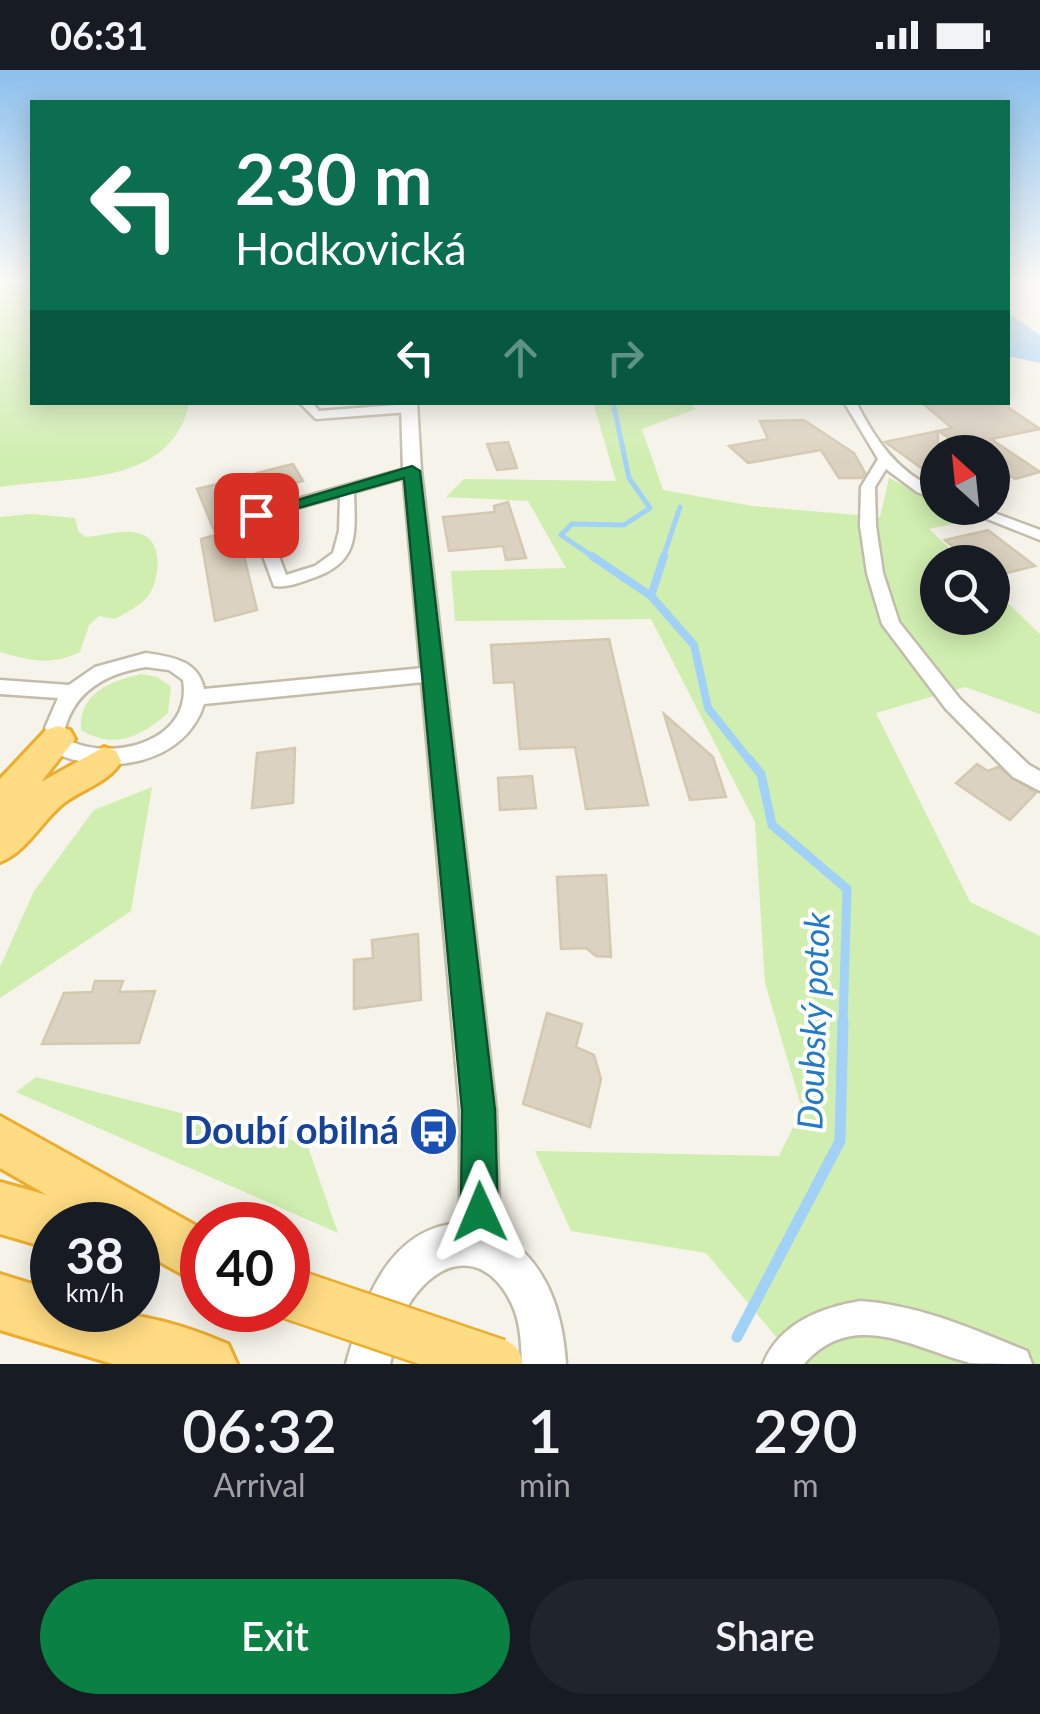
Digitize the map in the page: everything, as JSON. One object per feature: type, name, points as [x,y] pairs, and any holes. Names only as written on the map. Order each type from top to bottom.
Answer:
[{"type":"highway","points":[[0,804],[58,738]]},
{"type":"highway","points":[[0,845],[50,794],[104,761]]},
{"type":"highway","points":[[0,1140],[180,1245]]},
{"type":"highway","points":[[0,1208],[30,1216]]},
{"type":"highway","points":[[310,1300],[497,1364]]},
{"type":"highway","points":[[0,1302],[203,1362]]},
{"type":"street","points":[[307,405],[316,415],[409,405],[412,471],[478,1110],[480,1246]]},
{"type":"street","points":[[851,405],[864,433],[895,471],[920,486]]},
{"type":"street","points":[[885,459],[868,486],[868,526],[875,572],[891,624],[954,704],[1021,771],[1040,782]]},
{"type":"street","points":[[346,490],[347,545],[340,559],[320,572],[280,582],[256,515],[412,471]]},
{"type":"street","points":[[1010,524],[1040,535]]},
{"type":"street","points":[[161,660],[192,676],[197,697],[185,722],[158,745],[104,761],[74,755],[58,738],[57,716],[72,692],[114,666],[161,660]]},
{"type":"street","points":[[197,697],[434,674]]},
{"type":"street","points":[[0,686],[72,692]]},
{"type":"street","points":[[368,1364],[384,1309],[404,1275],[440,1248],[480,1246],[505,1258],[526,1282],[540,1315],[544,1364]]},
{"type":"street","points":[[781,1364],[799,1342],[820,1330],[845,1318],[876,1315],[928,1330],[1014,1364]]},
{"type":"green space","points":[[0,341],[30,341],[30,405],[188,405],[179,431],[162,450],[140,464],[85,478],[0,487]]},
{"type":"green space","points":[[594,405],[691,405],[696,409],[642,429],[663,490],[752,506],[880,517],[889,478],[920,494],[920,525],[949,525],[929,529],[946,545],[920,545],[920,635],[1010,635],[1010,605],[1040,634],[1040,714],[965,687],[876,713],[970,902],[1040,936],[1040,1364],[799,1364],[706,1253],[571,1231],[535,1151],[779,1156],[802,1109],[765,983],[755,822],[651,619],[455,621],[451,571],[566,568],[528,501],[446,497],[464,479],[616,481]]},
{"type":"green space","points":[[31,514],[75,518],[78,531],[86,537],[120,532],[141,534],[153,544],[158,562],[148,596],[115,619],[99,616],[89,625],[80,652],[50,661],[0,652],[0,517]]},
{"type":"green space","points":[[141,674],[157,677],[171,687],[168,713],[148,729],[127,738],[105,739],[81,730],[81,718],[90,698],[108,685]]},
{"type":"green space","points":[[152,787],[131,911],[0,998],[0,967],[34,891],[94,810]]},
{"type":"green space","points":[[36,1077],[307,1144],[338,1233],[310,1221],[310,1202],[267,1202],[16,1092]]},
{"type":"water","points":[[1010,341],[1040,341],[1040,363],[1010,356]]},
{"type":"building","points":[[925,405],[1008,405],[1040,429],[1010,435],[944,435],[938,431],[952,428]]},
{"type":"building","points":[[804,420],[854,453],[865,473],[862,478],[839,478],[821,450],[748,463],[729,446],[768,439],[760,421]]},
{"type":"building","points":[[938,431],[938,435],[920,435],[920,467],[885,442]]},
{"type":"building","points":[[508,442],[517,468],[497,470],[487,444]]},
{"type":"building","points":[[1010,452],[1040,472],[1015,479],[1010,476]]},
{"type":"building","points":[[293,464],[303,481],[268,490],[257,473]]},
{"type":"building","points":[[235,480],[244,498],[231,502],[257,610],[215,621],[201,539],[216,535],[197,489]]},
{"type":"building","points":[[508,502],[526,558],[506,560],[503,546],[449,551],[443,517],[495,512],[494,506]]},
{"type":"building","points":[[988,530],[1008,545],[951,545],[945,540]]},
{"type":"building","points":[[1010,547],[1035,566],[1010,572]]},
{"type":"building","points":[[609,639],[648,805],[586,809],[575,747],[520,749],[514,682],[494,683],[491,645]]},
{"type":"building","points":[[664,714],[713,757],[726,797],[690,800]]},
{"type":"building","points":[[295,748],[293,803],[252,808],[257,753]]},
{"type":"building","points":[[977,764],[988,771],[998,767],[1036,793],[1010,820],[956,783]]},
{"type":"building","points":[[532,776],[536,808],[500,810],[498,778]]},
{"type":"building","points":[[606,875],[611,957],[596,956],[586,948],[561,949],[557,877]]},
{"type":"building","points":[[418,934],[421,1000],[354,1009],[354,960],[373,958],[372,940]]},
{"type":"building","points":[[95,981],[123,981],[119,992],[155,991],[139,1043],[42,1044],[64,993],[92,992]]},
{"type":"building","points":[[547,1013],[582,1024],[576,1047],[594,1055],[601,1079],[590,1127],[523,1104]]},
{"type":"waterway","name":"Doubský potok","points":[[595,558],[561,535],[572,524],[624,525],[650,508],[629,478],[614,405]]},
{"type":"waterway","points":[[663,558],[680,507]]},
{"type":"waterway","name":"Doubský potok","points":[[592,556],[651,596]]},
{"type":"waterway","points":[[651,596],[664,556]]},
{"type":"waterway","name":"Doubský potok","points":[[651,596],[694,645],[708,708],[750,761]]},
{"type":"waterway","name":"Doubský potok","points":[[748,758],[761,774],[772,825],[847,889],[843,1024]]},
{"type":"waterway","name":"Doubský potok","points":[[737,1337],[840,1141],[843,1021]]},
{"type":"place","name":"Doubí obilná","points":[[434,1131]]},
{"type":"route","points":[[256,515],[412,471],[478,1110],[480,1212]]}]
